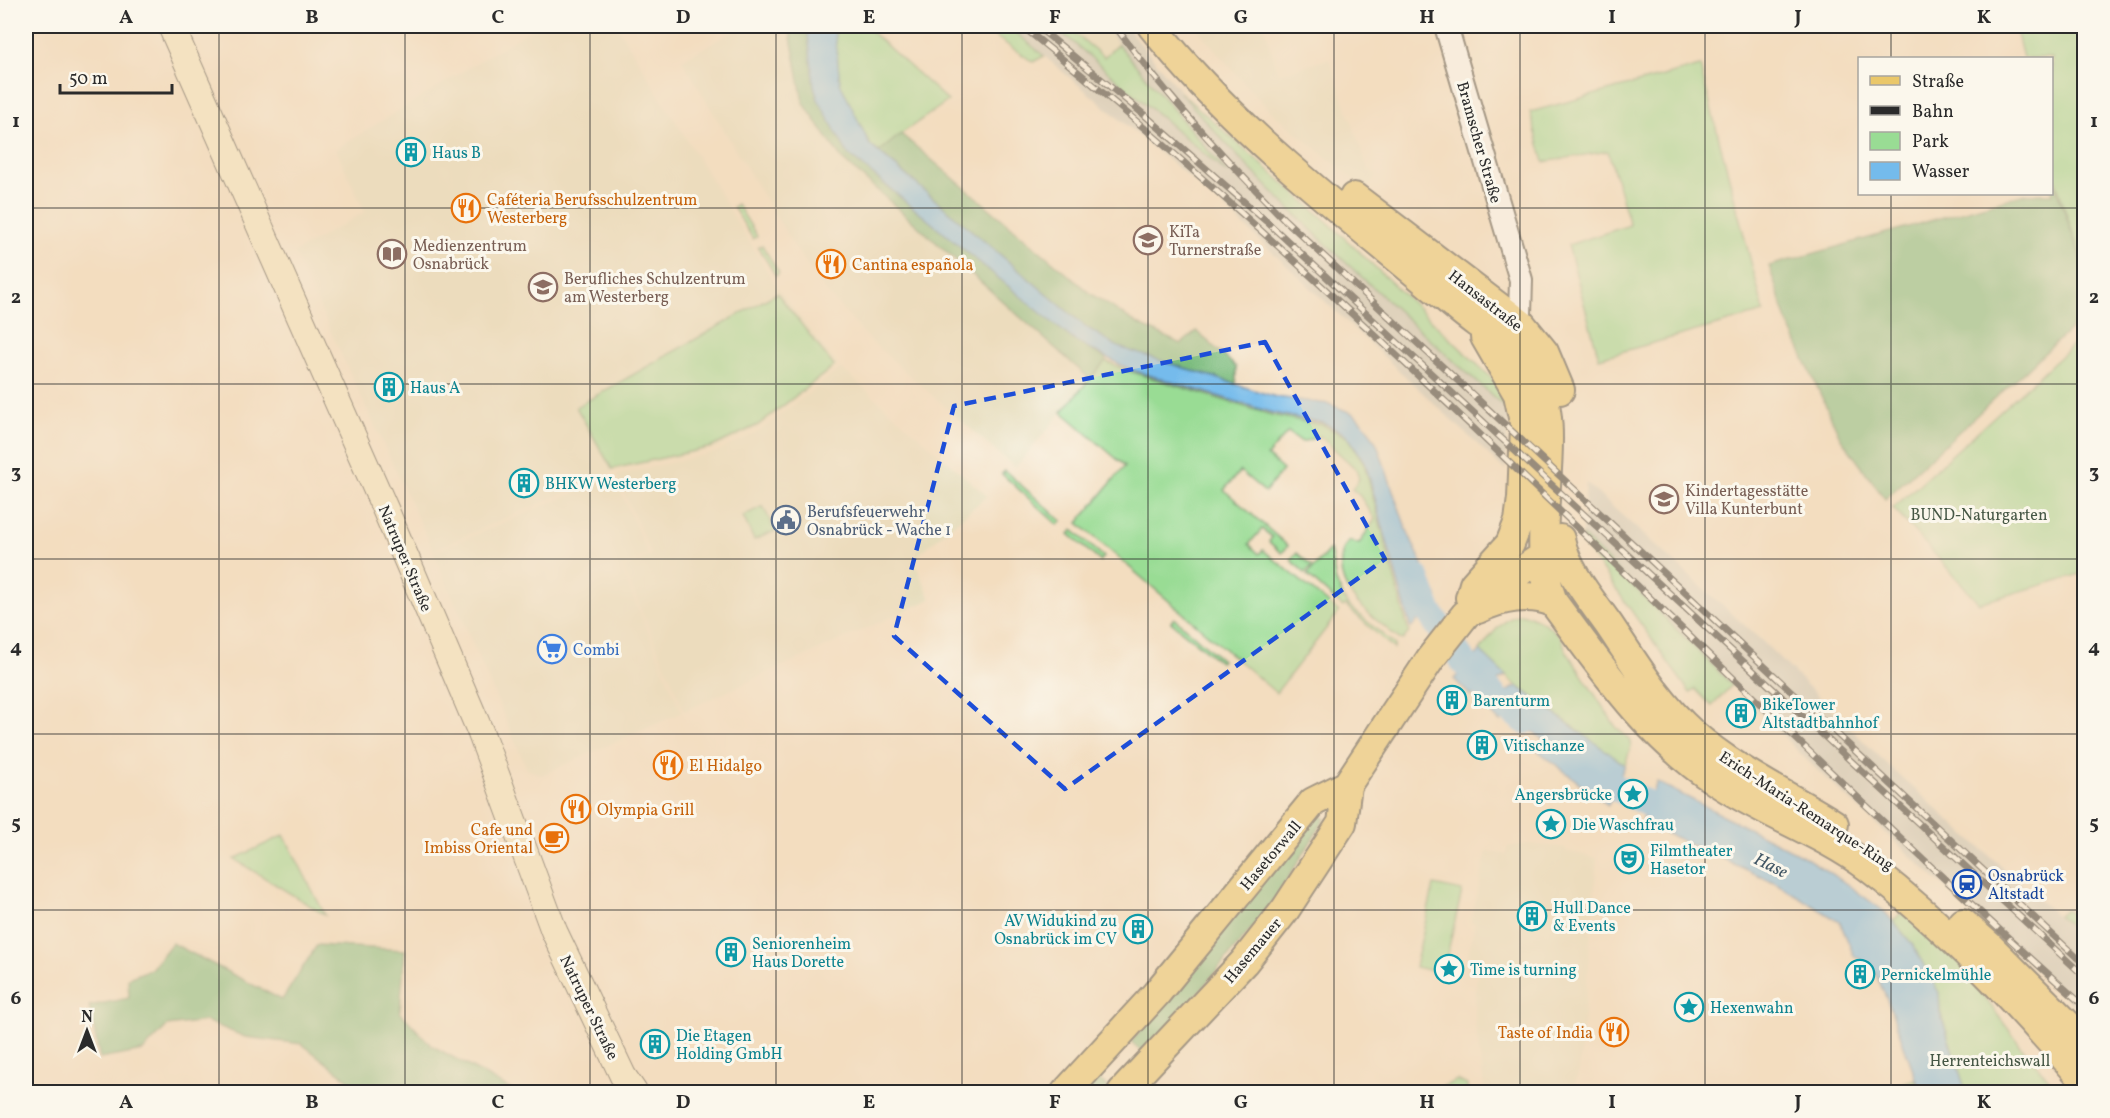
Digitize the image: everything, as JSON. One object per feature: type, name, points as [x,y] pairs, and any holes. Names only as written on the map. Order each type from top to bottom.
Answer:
[{"type":"main road","name":"Natruper Straße","points":[[171,26],[386,511],[480,731],[554,931],[620,1068],[634,1092]]},
{"type":"main road","name":"Hansastraße","points":[[1152,26],[1176,56],[1243,125],[1285,163],[1485,313],[1522,326],[1544,352],[1556,378],[1565,407],[1567,449],[1551,548]]},
{"type":"main road","name":"Hansastraße","points":[[1177,26],[1201,58],[1308,162],[1485,313],[1532,370],[1544,400],[1548,433],[1551,548]]},
{"type":"main road","name":"Hansastraße","points":[[1485,313],[1504,366],[1518,394],[1525,426],[1521,510],[1514,535],[1503,552]]},
{"type":"main road","points":[[1503,552],[1513,549],[1551,548]]},
{"type":"main road","name":"Erich-Maria-Remarque-Ring","points":[[1551,548],[1565,570],[1579,583],[1654,691],[1693,733],[1759,781],[1873,849],[1918,884],[1988,945],[2085,1041]]},
{"type":"main road","name":"Erich-Maria-Remarque-Ring","points":[[1551,548],[1546,581],[1553,602],[1630,705],[1678,753],[1719,783],[1823,839],[1865,865],[1902,894],[1970,955],[2029,1016],[2085,1080]]},
{"type":"main road","name":"Hasetorwall","points":[[1066,1092],[1156,994],[1314,802],[1347,785],[1432,657],[1464,617],[1497,586],[1551,548]]},
{"type":"main road","name":"Hasetorwall","points":[[1464,617],[1474,584],[1503,552]]},
{"type":"main road","name":"Hasetorwall","points":[[1464,617],[1484,606],[1521,597],[1544,598],[1553,602]]},
{"type":"main road","name":"Hasemauer","points":[[1122,1092],[1244,962],[1285,910],[1342,823],[1347,785]]},
{"type":"street","name":"Bramscher Straße","points":[[1446,26],[1515,258],[1522,288],[1520,315],[1522,326]]},
{"type":"street","points":[[1485,313],[1510,281],[1514,272],[1515,258]]},
{"type":"highlighted area","points":[[1265,342],[1385,559],[1065,789],[894,636],[954,406]]},
{"type":"shaded area","name":"Berufliches Schulzentrum am Westerberg","points":[[537,26],[617,26],[779,290],[838,366],[759,428],[715,449],[613,472],[433,550],[294,253],[365,212],[336,149]]},
{"type":"shaded area","points":[[743,26],[789,26],[803,102],[920,229],[1090,379],[1015,468],[872,342],[825,291],[790,240],[682,60]]},
{"type":"shaded area","points":[[1008,26],[1054,26],[1224,169],[1169,106],[1106,26],[1126,26],[1200,115],[1251,169],[1397,309],[1509,411],[1505,470],[1220,203]]},
{"type":"shaded area","points":[[1066,26],[1106,26],[1118,44],[1105,57]]},
{"type":"shaded area","points":[[1195,26],[1264,26],[1279,73],[1329,59],[1368,168],[1377,175],[1366,190],[1272,112],[1245,85]]},
{"type":"shaded area","points":[[841,368],[987,496],[913,559],[931,599],[684,711],[623,568],[651,555],[616,475],[716,452],[760,430]]},
{"type":"shaded area","points":[[614,476],[648,554],[621,568],[682,712],[542,775],[527,769],[433,552]]},
{"type":"shaded area","points":[[1586,483],[1761,640],[1891,768],[2084,940],[2084,1015],[1817,770],[1582,535]]},
{"type":"shaded area","points":[[1529,844],[1566,848],[1566,851],[1597,858],[1579,1071],[1572,1092],[1485,1092],[1475,1022],[1476,985],[1480,958],[1468,955],[1475,923],[1471,922],[1487,851],[1507,855],[1507,847]]},
{"type":"green space","points":[[789,26],[807,26],[814,86],[818,99],[848,154],[1075,341],[1107,359],[1090,379],[841,158],[803,102]]},
{"type":"green space","points":[[834,26],[865,26],[948,101],[879,152],[870,145],[840,83]]},
{"type":"green space","points":[[980,26],[1008,26],[1044,56],[1033,62]]},
{"type":"green space","points":[[1054,26],[1066,26],[1104,57],[1118,44],[1228,174]]},
{"type":"green space","points":[[2015,26],[2083,26],[2084,267],[2053,173],[2053,57],[2023,57]]},
{"type":"green space","points":[[1700,66],[1764,312],[1599,358],[1568,245],[1630,225],[1608,151],[1544,162],[1530,112]]},
{"type":"green space","points":[[1180,92],[1331,225],[1502,388],[1509,411],[1298,217],[1218,135]]},
{"type":"green space","points":[[901,134],[1091,294],[1138,324],[1181,344],[1197,331],[1236,367],[1236,384],[1118,347],[1086,327],[879,152]]},
{"type":"green space","points":[[2055,185],[2084,267],[2084,317],[1885,499],[1840,437],[1787,321],[1769,266],[2021,195],[2053,195],[2053,186]]},
{"type":"green space","points":[[737,204],[757,236],[753,239],[733,207]]},
{"type":"green space","points":[[762,245],[779,273],[776,276],[758,247]]},
{"type":"green space","points":[[777,293],[834,366],[758,425],[712,447],[612,469],[576,407]]},
{"type":"green space","name":"BUND-Naturgarten","points":[[2084,335],[2084,573],[1979,603],[1893,508]]},
{"type":"green space","points":[[1105,361],[1126,370],[1272,415],[1323,425],[1347,437],[1364,463],[1409,632],[1403,640],[1360,606],[1346,586],[1341,562],[1344,547],[1350,541],[1359,544],[1375,519],[1360,496],[1352,489],[1359,479],[1356,469],[1320,436],[1302,442],[1288,432],[1267,456],[1283,470],[1265,492],[1240,471],[1224,490],[1288,546],[1282,553],[1269,542],[1272,537],[1262,529],[1249,544],[1259,554],[1263,550],[1339,612],[1276,693],[1078,523],[1125,466],[1062,412]]},
{"type":"green space","points":[[1005,471],[1062,521],[1058,525],[1002,474]]},
{"type":"green space","points":[[763,506],[775,531],[754,540],[743,516]]},
{"type":"green space","points":[[1073,530],[1104,557],[1100,561],[1069,534]]},
{"type":"green space","points":[[1582,535],[1732,685],[1712,706],[1695,689],[1690,693],[1583,543]]},
{"type":"green space","points":[[1330,549],[1336,582],[1347,604],[1395,645],[1394,649],[1307,575]]},
{"type":"green space","points":[[1297,553],[1312,566],[1305,573],[1291,560]]},
{"type":"green space","points":[[1520,614],[1546,624],[1560,636],[1567,652],[1616,727],[1629,739],[1631,746],[1625,765],[1511,681],[1480,651],[1502,624]]},
{"type":"green space","points":[[1174,618],[1222,660],[1220,662],[1171,622]]},
{"type":"green space","points":[[1316,812],[1325,819],[1272,904],[1146,1056],[1131,1042]]},
{"type":"green space","points":[[284,835],[325,915],[234,859]]},
{"type":"green space","points":[[1434,885],[1462,891],[1443,973],[1415,967]]},
{"type":"green space","points":[[2066,909],[2084,922],[2084,939],[2058,915]]},
{"type":"green space","name":"Herrenteichswall","points":[[1901,913],[1929,929],[1971,971],[1977,987],[2023,1049],[2060,1092],[1966,1092],[1940,1012],[1939,993],[1912,944],[1893,921]]},
{"type":"green space","points":[[172,943],[282,1000],[317,945],[405,950],[400,1012],[431,1045],[515,1092],[364,1092],[302,1044],[245,1037],[206,1021],[167,1026],[143,1051],[100,1059],[89,1006],[129,998],[128,978],[151,969]]},
{"type":"green space","points":[[1099,1079],[1107,1086],[1107,1092],[1075,1092],[1086,1080]]},
{"type":"green space","points":[[1915,1079],[1921,1092],[1875,1092]]},
{"type":"green space","points":[[1457,1080],[1467,1085],[1467,1092],[1431,1092]]},
{"type":"water","points":[[807,26],[834,26],[840,83],[870,145],[1086,327],[1118,347],[1276,397],[1329,404],[1354,414],[1367,427],[1377,444],[1406,528],[1438,598],[1411,629],[1365,462],[1347,435],[1324,423],[1273,413],[1129,369],[1075,341],[848,154],[818,99],[814,86]]},
{"type":"water","points":[[1480,651],[1506,676],[1471,696],[1454,679]]},
{"type":"water","points":[[1517,686],[1625,765],[1608,805],[1537,750],[1544,740],[1508,713],[1500,722],[1482,705]]},
{"type":"water","points":[[1657,782],[1803,856],[1885,912],[1912,944],[1939,993],[1940,1012],[1966,1092],[1921,1092],[1871,963],[1864,966],[1860,958],[1854,956],[1840,922],[1776,883],[1641,822]]},
{"type":"pier","points":[[1440,596],[1440,600],[1413,631],[1409,632]]},
{"type":"waterway","name":"Hase","points":[[1416,577],[1429,612],[1462,660],[1497,700],[1525,721]]},
{"type":"waterway","name":"Hase","points":[[1587,767],[1615,787],[1681,820]]},
{"type":"railway","points":[[1022,26],[1161,142],[1296,262],[1428,385],[1950,884],[2084,1006]]},
{"type":"railway","points":[[1037,26],[1148,118],[1266,221],[2084,976]]},
{"type":"railway","points":[[1115,26],[1195,125],[1283,218],[2084,964]]},
{"type":"place","name":"Haus B","points":[[411,152]]},
{"type":"place","name":"Caféteria Berufsschulzentrum Westerberg","points":[[466,208]]},
{"type":"place","name":"KiTa Turnerstraße","points":[[1148,240]]},
{"type":"place","name":"Medienzentrum Osnabrück","points":[[392,254]]},
{"type":"place","name":"Cantina española","points":[[831,264]]},
{"type":"place","name":"Berufliches Schulzentrum am Westerberg","points":[[543,287]]},
{"type":"place","name":"Haus A","points":[[389,387]]},
{"type":"place","name":"BHKW Westerberg","points":[[524,483]]},
{"type":"place","name":"Kindertagesstätte Villa Kunterbunt","points":[[1664,499]]},
{"type":"place","name":"Berufsfeuerwehr Osnabrück - Wache 1","points":[[786,520]]},
{"type":"place","name":"Combi","points":[[552,649]]},
{"type":"place","name":"Barenturm","points":[[1452,700]]},
{"type":"place","name":"BikeTower Altstadtbahnhof","points":[[1741,713]]},
{"type":"place","name":"Vitischanze","points":[[1482,745]]},
{"type":"place","name":"El Hidalgo","points":[[668,765]]},
{"type":"place","name":"Angersbrücke","points":[[1633,794]]},
{"type":"place","name":"Olympia Grill","points":[[576,809]]},
{"type":"place","name":"Die Waschfrau","points":[[1551,824]]},
{"type":"place","name":"Cafe und Imbiss Oriental","points":[[554,838]]},
{"type":"place","name":"Filmtheater Hasetor","points":[[1629,859]]},
{"type":"place","name":"Osnabrück Altstadt","points":[[1967,884]]},
{"type":"place","name":"Hull Dance & Events","points":[[1532,916]]},
{"type":"place","name":"AV Widukind zu Osnabrück im CV","points":[[1138,929]]},
{"type":"place","name":"Seniorenheim Haus Dorette","points":[[731,952]]},
{"type":"place","name":"Time is turning","points":[[1449,969]]},
{"type":"place","name":"Pernickelmühle","points":[[1860,974]]},
{"type":"place","name":"Hexenwahn","points":[[1689,1007]]},
{"type":"place","name":"Taste of India","points":[[1614,1032]]},
{"type":"place","name":"Die Etagen Holding GmbH","points":[[655,1044]]}]
